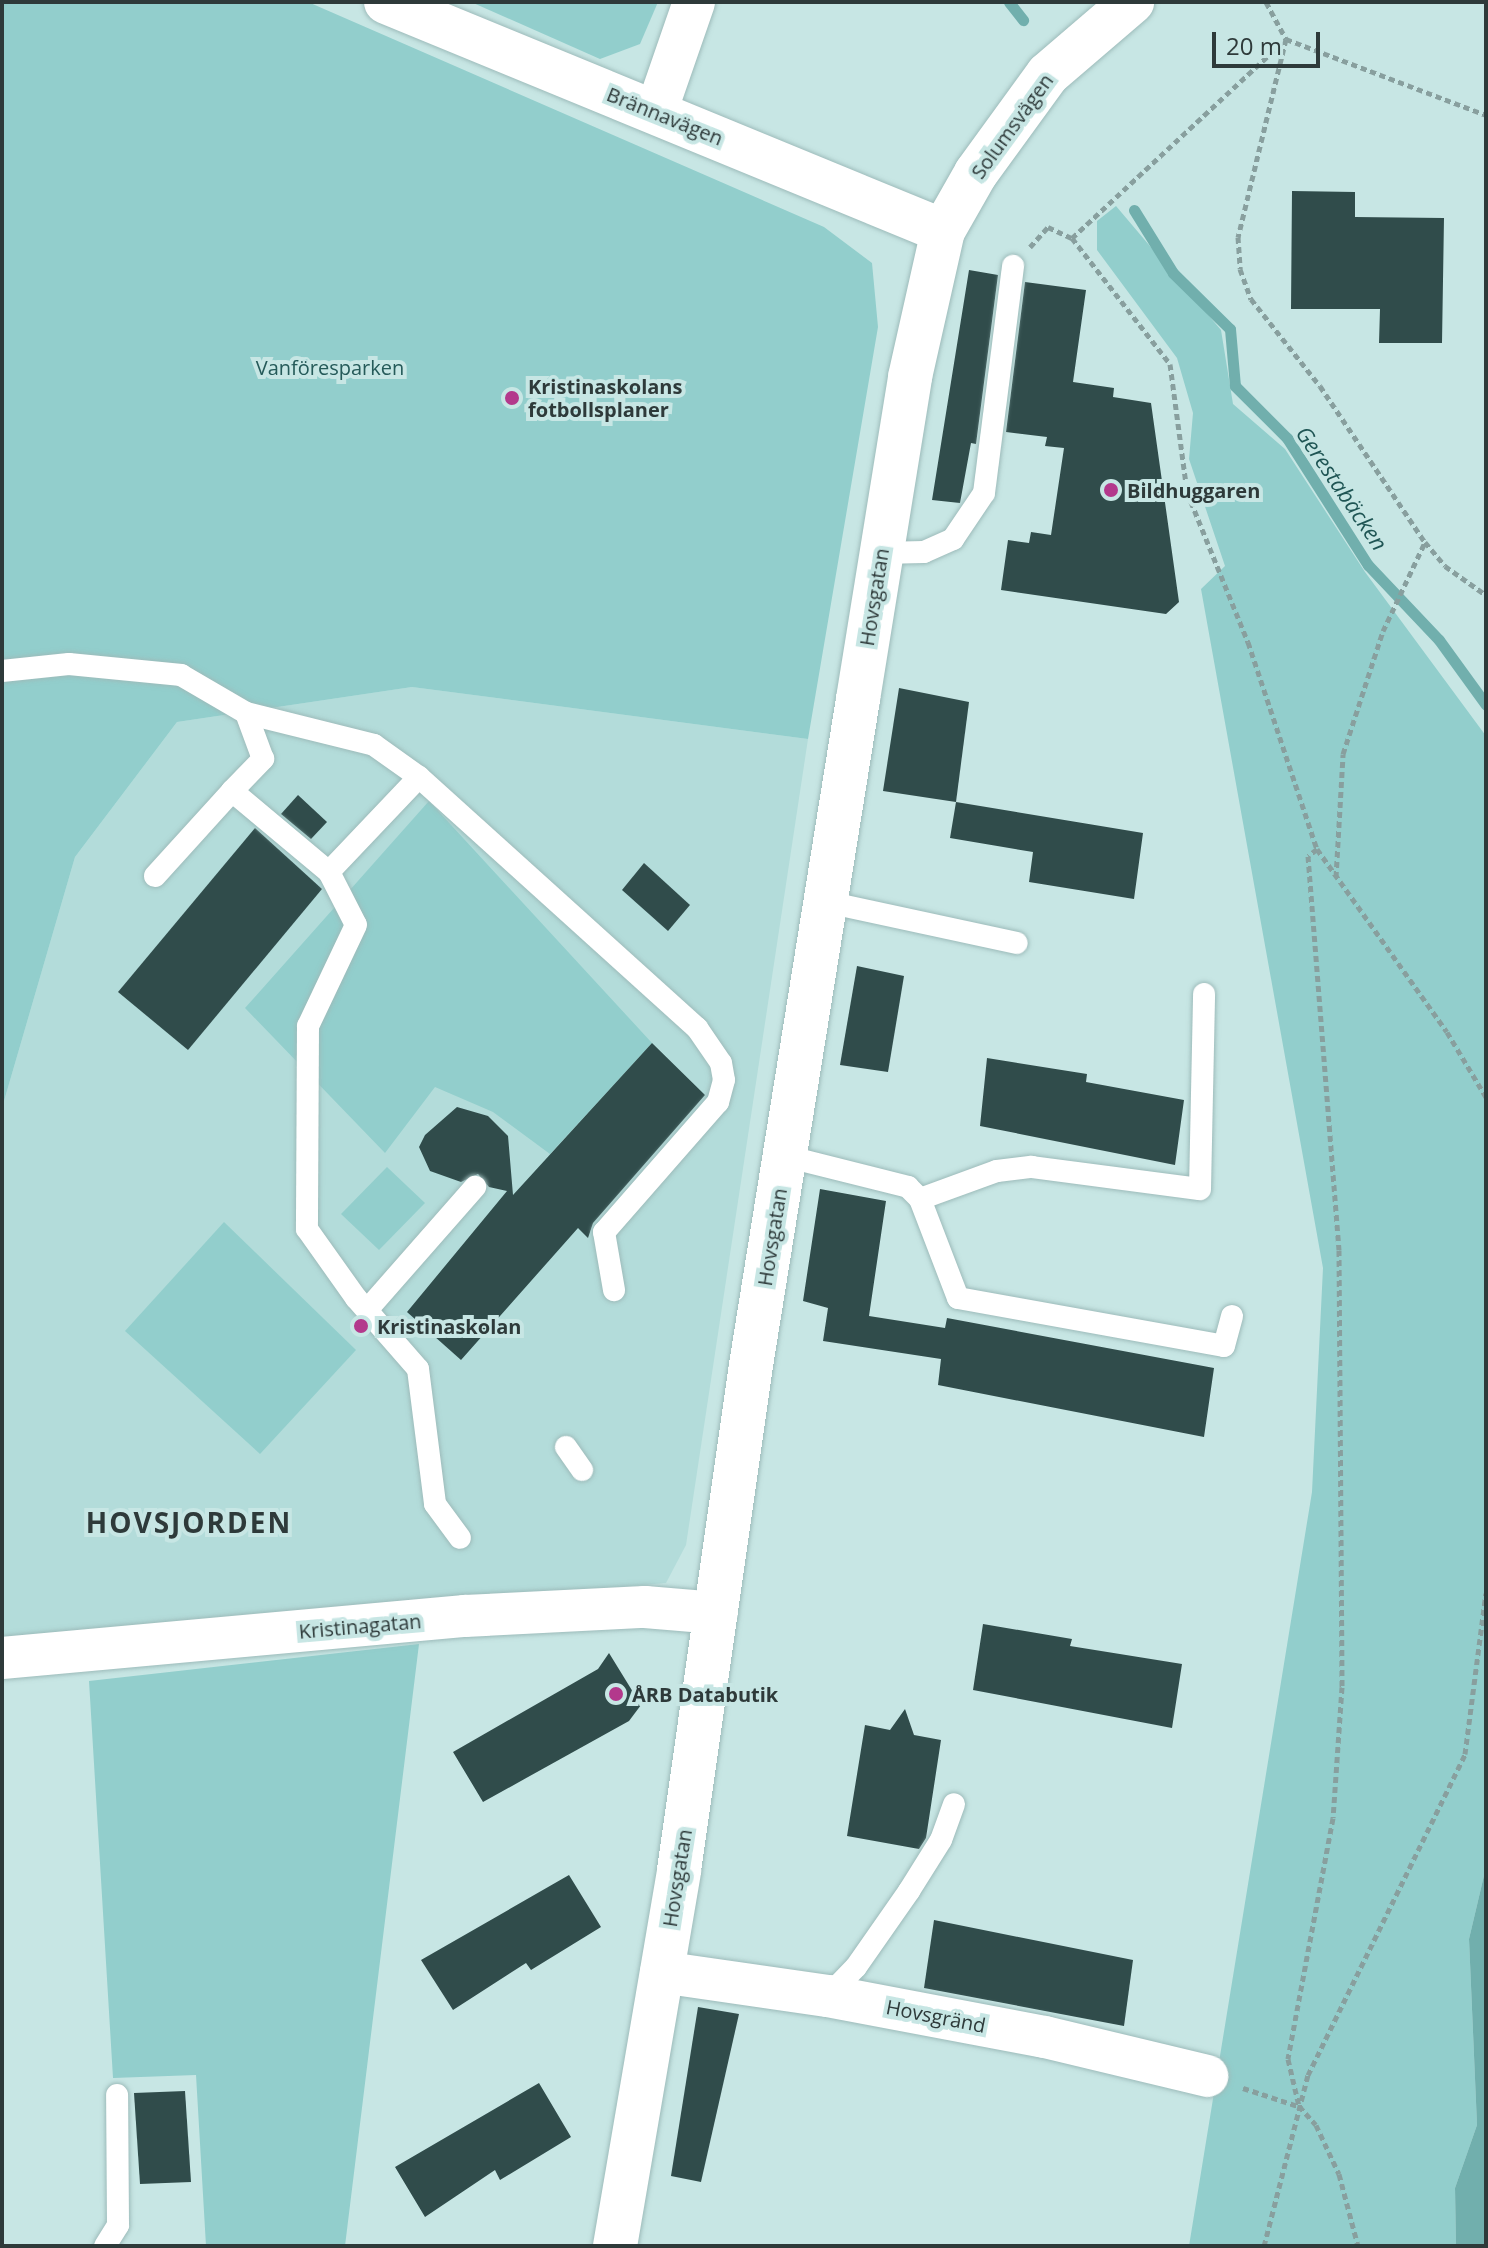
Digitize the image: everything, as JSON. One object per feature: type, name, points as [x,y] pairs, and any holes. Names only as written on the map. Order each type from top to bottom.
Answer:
[{"type":"main road","name":"Brännavägen","points":[[386,2],[943,231]]},
{"type":"main road","name":"Solumsvägen","points":[[943,231],[976,173],[1048,74],[1132,2]]},
{"type":"main road","name":"Hovsgatan","points":[[615,2246],[661,1972],[785,1156],[881,553],[910,377],[943,231]]},
{"type":"street","points":[[656,112],[694,2]]},
{"type":"street","name":"Kristinagatan","points":[[2,1658],[465,1616],[645,1607],[717,1613]]},
{"type":"street","name":"Hovsgränd","points":[[661,1972],[828,1996],[1045,2037],[1207,2076]]},
{"type":"lane","points":[[881,553],[924,552],[953,539],[984,493],[1013,266]]},
{"type":"lane","points":[[2,671],[69,664],[181,675],[246,713],[374,745],[419,777],[697,1028],[721,1063],[724,1080],[718,1102],[604,1232],[614,1290]]},
{"type":"lane","points":[[155,876],[263,759],[246,713]]},
{"type":"lane","points":[[329,872],[419,777]]},
{"type":"lane","points":[[232,791],[329,872],[356,925],[308,1026],[307,1229],[367,1310],[418,1369],[435,1504],[460,1538]]},
{"type":"lane","points":[[827,902],[1017,943]]},
{"type":"lane","points":[[920,1199],[997,1171],[1032,1167],[1200,1189],[1204,994]]},
{"type":"lane","points":[[785,1156],[908,1187],[920,1199],[958,1298],[1224,1346],[1232,1316]]},
{"type":"lane","points":[[367,1310],[475,1187]]},
{"type":"lane","points":[[566,1447],[582,1470]]},
{"type":"lane","points":[[828,1996],[856,1967],[909,1891],[941,1840],[954,1804]]},
{"type":"lane","points":[[105,2246],[118,2225],[120,2200],[117,2095]]},
{"type":"path","points":[[1266,2],[1286,39],[1486,115]]},
{"type":"path","points":[[1072,238],[1286,39]]},
{"type":"path","points":[[1286,39],[1238,237],[1240,269],[1251,299],[1329,397],[1425,542],[1445,566],[1486,595]]},
{"type":"path","points":[[1013,266],[1048,227],[1072,238],[1170,364],[1187,492],[1248,642],[1317,849],[1447,1032],[1486,1097]]},
{"type":"path","points":[[1336,878],[1343,754],[1383,631],[1402,583],[1425,542]]},
{"type":"path","points":[[1317,849],[1308,856],[1339,1250],[1344,1596],[1333,1818],[1288,2059],[1299,2106],[1316,2125],[1339,2174],[1358,2246]]},
{"type":"path","points":[[1264,2246],[1308,2075],[1465,1754],[1486,1593]]},
{"type":"path","points":[[1207,2076],[1299,2106]]},
{"type":"shaded area","name":"Kristinaskolan","points":[[412,687],[808,739],[686,1545],[666,1583],[2,1641],[2,1108],[75,857],[177,722]]},
{"type":"shaded area","points":[[1486,1867],[1486,2246],[1456,2246],[1455,2188],[1477,2125],[1469,1939]]},
{"type":"green space","name":"Vanföresparken","points":[[2,2],[308,2],[824,227],[872,263],[878,327],[808,739],[412,687],[177,722],[75,857],[2,1108]]},
{"type":"green space","points":[[471,2],[658,2],[640,44],[600,59]]},
{"type":"green space","points":[[1116,206],[1221,330],[1233,404],[1285,449],[1365,572],[1486,736],[1486,1867],[1469,1939],[1477,2125],[1455,2188],[1456,2246],[1189,2246],[1312,1492],[1323,1268],[1201,589],[1225,566],[1189,459],[1193,413],[1177,358],[1097,250],[1097,221]]},
{"type":"green space","points":[[429,801],[652,1043],[550,1154],[493,1112],[435,1087],[385,1153],[245,1008]]},
{"type":"green space","points":[[387,1167],[425,1203],[379,1250],[341,1214]]},
{"type":"green space","points":[[224,1222],[356,1350],[260,1454],[125,1331]]},
{"type":"green space","points":[[419,1644],[345,2246],[206,2246],[196,2075],[113,2078],[89,1681]]},
{"type":"building","points":[[1292,191],[1355,192],[1355,217],[1444,218],[1442,343],[1379,343],[1380,309],[1291,309]]},
{"type":"building","points":[[969,270],[998,275],[976,444],[971,443],[960,503],[932,500]]},
{"type":"building","name":"Bildhuggaren","points":[[1025,282],[1086,290],[1073,382],[1114,388],[1113,397],[1151,403],[1179,602],[1166,614],[1001,590],[1008,540],[1029,543],[1031,532],[1051,535],[1064,448],[1045,446],[1047,437],[1006,432]]},
{"type":"building","points":[[899,688],[969,702],[956,802],[883,791]]},
{"type":"building","points":[[298,795],[327,822],[311,839],[281,814]]},
{"type":"building","points":[[956,802],[1143,833],[1134,899],[1029,882],[1033,852],[950,838]]},
{"type":"building","points":[[255,828],[322,889],[188,1050],[118,992]]},
{"type":"building","points":[[644,863],[690,905],[668,931],[622,890]]},
{"type":"building","points":[[857,966],[904,976],[888,1072],[840,1065]]},
{"type":"building","points":[[652,1043],[705,1095],[593,1223],[588,1238],[578,1228],[461,1360],[407,1312],[507,1191],[489,1187],[478,1174],[461,1182],[430,1171],[419,1147],[425,1135],[457,1107],[488,1116],[508,1136],[513,1195]]},
{"type":"building","points":[[987,1058],[1087,1074],[1086,1082],[1184,1100],[1175,1165],[980,1126]]},
{"type":"building","points":[[820,1189],[886,1201],[869,1316],[945,1328],[947,1318],[1214,1368],[1204,1437],[938,1385],[941,1359],[823,1341],[828,1308],[803,1301]]},
{"type":"building","points":[[983,1624],[1072,1639],[1070,1646],[1182,1664],[1172,1728],[973,1690]]},
{"type":"building","points":[[609,1653],[641,1705],[629,1721],[483,1802],[453,1752],[598,1669]]},
{"type":"building","points":[[905,1709],[914,1735],[941,1740],[926,1838],[919,1849],[847,1836],[865,1725],[890,1730]]},
{"type":"building","points":[[569,1875],[601,1927],[531,1970],[526,1963],[453,2010],[421,1960]]},
{"type":"building","points":[[934,1920],[1133,1960],[1124,2026],[924,1988]]},
{"type":"building","points":[[698,2007],[739,2014],[701,2182],[671,2176]]},
{"type":"building","points":[[539,2083],[571,2137],[500,2180],[495,2170],[425,2217],[395,2167]]},
{"type":"building","points":[[185,2091],[191,2182],[140,2184],[134,2093]]},
{"type":"waterway","points":[[1009,2],[1023,20]]},
{"type":"waterway","name":"Gerestabäcken","points":[[1134,210],[1173,273],[1230,329],[1235,386],[1287,438],[1368,565],[1439,640],[1486,705]]},
{"type":"place","name":"Kristinaskolans fotbollsplaner","points":[[512,398]]},
{"type":"place","name":"Bildhuggaren","points":[[1111,490]]},
{"type":"place","name":"Kristinaskolan","points":[[361,1326]]},
{"type":"place","name":"ÅRB Databutik","points":[[616,1694]]},
{"type":"district","name":"HOVSJORDEN","points":[[189,1522]]}]
